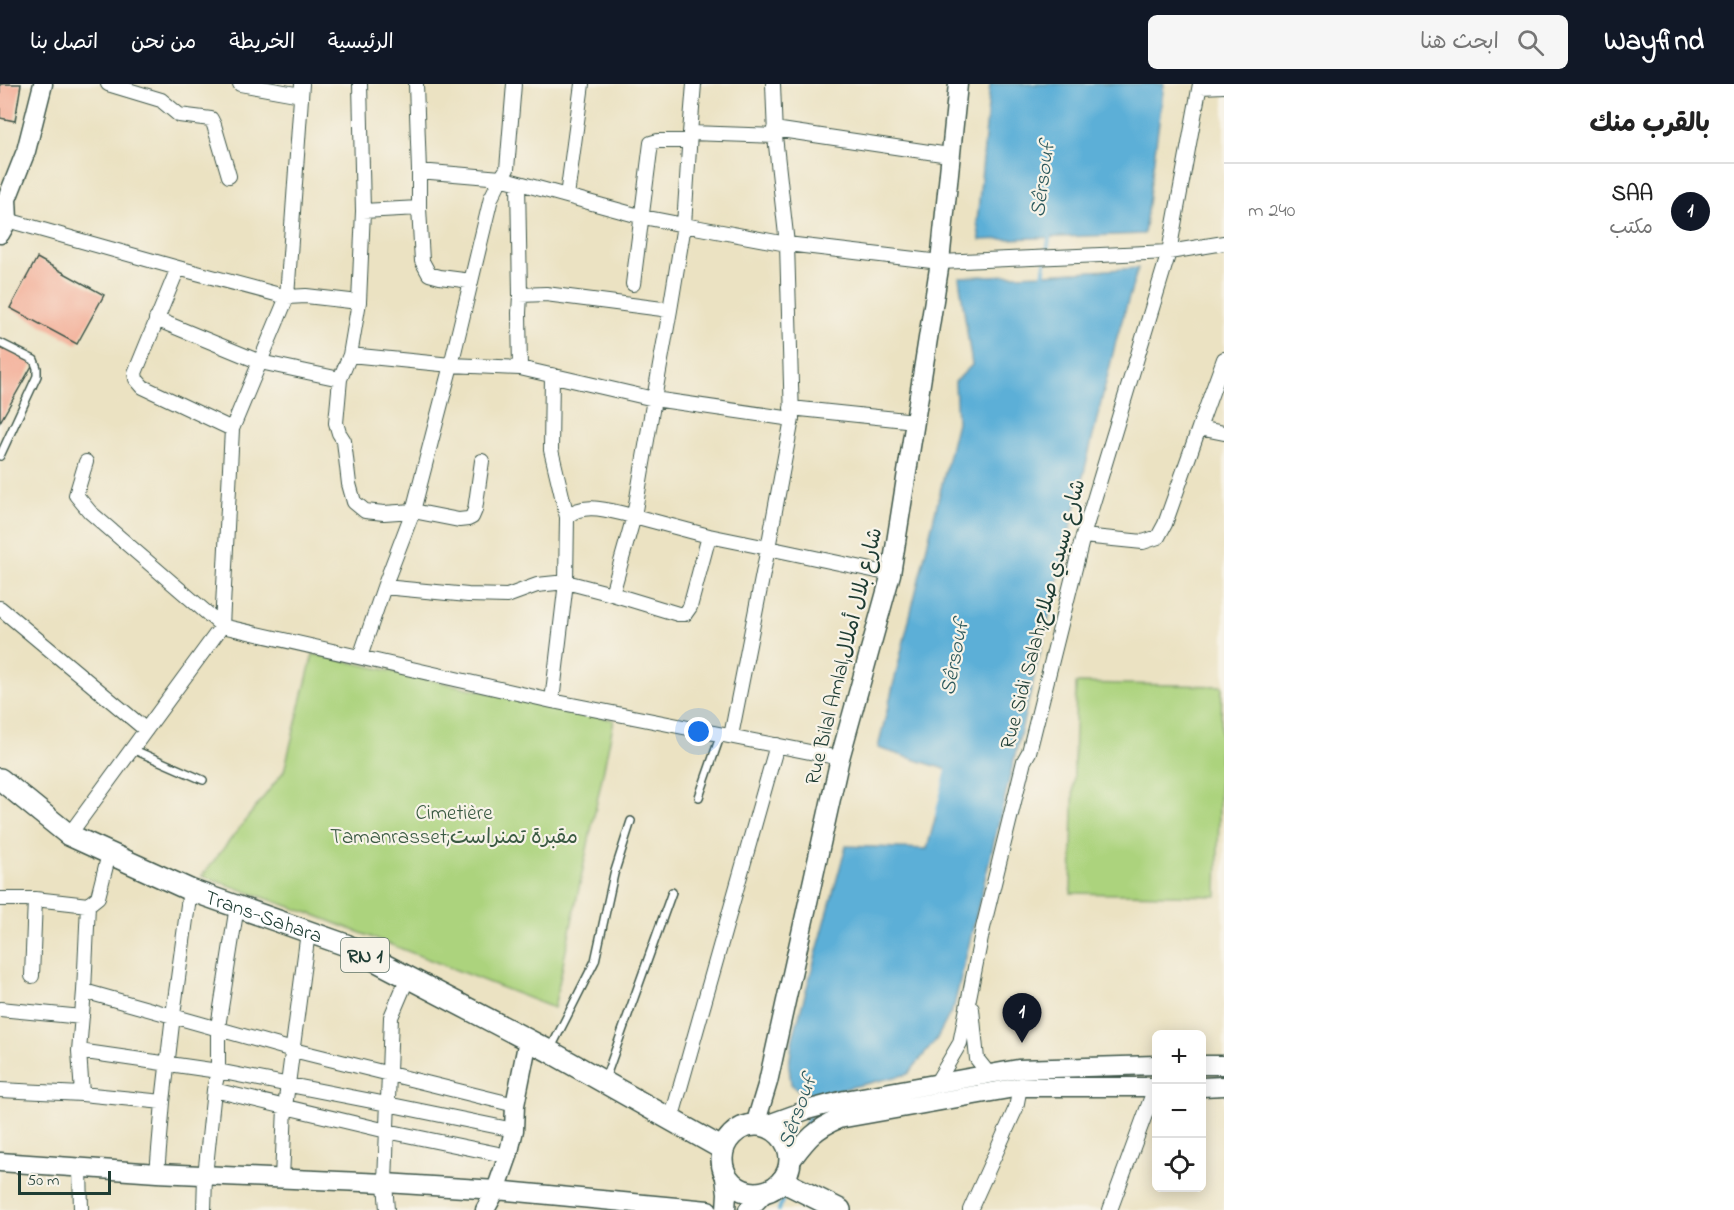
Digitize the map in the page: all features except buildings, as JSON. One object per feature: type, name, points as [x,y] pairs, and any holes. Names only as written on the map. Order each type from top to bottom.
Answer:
[{"type":"main road","name":"Trans-Sahara","points":[[1,782],[69,835],[190,890],[346,945],[408,977],[549,1051],[671,1120],[724,1160]]},
{"type":"main road","points":[[759,1126],[779,1134],[789,1151],[779,1178],[757,1193],[736,1187],[729,1179],[724,1160],[728,1140],[735,1132],[744,1127],[759,1126]]},
{"type":"main road","points":[[779,1178],[840,1210]]},
{"type":"street","points":[[43,84],[26,151],[2,212],[178,268],[287,297],[306,296],[359,302]]},
{"type":"street","points":[[108,84],[161,100],[179,115],[211,119],[229,176]]},
{"type":"street","points":[[69,835],[222,626],[232,429],[287,297],[301,89],[240,84]]},
{"type":"street","points":[[360,84],[363,211],[359,302],[350,355],[340,379],[336,423],[344,441],[349,484],[354,502],[365,511],[384,513],[413,511],[459,520],[468,519],[472,517],[475,510],[482,461]]},
{"type":"street","points":[[416,84],[418,208],[422,261],[429,274],[471,280]]},
{"type":"street","points":[[360,657],[413,511],[491,198],[507,169],[514,84]]},
{"type":"street","points":[[567,196],[582,84]]},
{"type":"street","points":[[612,594],[634,516],[684,225],[694,84]]},
{"type":"street","points":[[726,735],[768,548],[791,413],[787,244],[775,133],[774,84]]},
{"type":"street","name":"Rue Bilal Amlal,شارع بلال أملال","points":[[759,1126],[840,758],[891,574],[940,262],[949,155],[958,84]]},
{"type":"street","points":[[1200,86],[1224,86]]},
{"type":"street","name":"Rue Sidi Salah;شارع سيدي صلاح","points":[[937,1082],[960,1043],[983,928],[1083,536],[1170,252],[1200,86]]},
{"type":"street","points":[[633,284],[651,143],[689,137],[775,133],[949,155]]},
{"type":"street","points":[[419,171],[501,178],[642,217],[787,244],[940,262],[1170,252],[1224,243]]},
{"type":"street","points":[[518,183],[520,369]]},
{"type":"street","points":[[363,211],[418,208]]},
{"type":"street","points":[[178,268],[135,373],[136,379],[142,387],[232,429]]},
{"type":"street","points":[[520,295],[546,294],[670,310]]},
{"type":"street","points":[[156,319],[260,362],[340,379]]},
{"type":"street","points":[[350,355],[520,369],[654,399],[791,413],[915,421]]},
{"type":"street","points":[[1083,536],[1143,543],[1158,537],[1165,524],[1224,359]]},
{"type":"street","points":[[552,375],[551,450],[567,517],[566,582],[552,700]]},
{"type":"street","points":[[1199,428],[1224,433]]},
{"type":"street","points":[[87,462],[76,495],[90,512],[222,626],[552,700],[840,758]]},
{"type":"street","points":[[567,517],[573,511],[586,507],[891,574]]},
{"type":"street","points":[[384,587],[468,595],[507,596],[537,585],[566,582],[678,614],[685,614],[690,607],[710,536]]},
{"type":"street","points":[[0,608],[146,730]]},
{"type":"street","points":[[671,1120],[777,745]]},
{"type":"street","points":[[0,899],[88,905],[98,897],[109,854]]},
{"type":"street","points":[[157,1173],[173,1015],[190,890]]},
{"type":"street","points":[[32,976],[35,900]]},
{"type":"street","points":[[82,1094],[79,1051],[88,905]]},
{"type":"street","points":[[204,1210],[204,1176],[218,1071],[218,1027],[237,906]]},
{"type":"street","points":[[282,1179],[285,1107],[308,932]]},
{"type":"street","points":[[387,1210],[385,1183],[391,1017],[408,977]]},
{"type":"street","points":[[84,990],[293,1050],[515,1105]]},
{"type":"street","name":"Rue Sidi Salah;شارع سيدي صلاح","points":[[970,992],[977,1059],[989,1074]]},
{"type":"street","points":[[0,1009],[82,1017]]},
{"type":"street","points":[[485,1210],[496,1190],[508,1156],[528,1040]]},
{"type":"street","points":[[79,1051],[218,1071],[514,1130]]},
{"type":"street","points":[[759,1126],[837,1102],[937,1082],[1038,1067],[1152,1065]]},
{"type":"street","points":[[1206,1065],[1224,1065]]},
{"type":"street","points":[[748,1210],[779,1178],[813,1134],[823,1125],[840,1119],[1020,1087],[1152,1086]]},
{"type":"street","points":[[1206,1086],[1224,1086]]},
{"type":"street","points":[[970,1210],[1016,1108],[1020,1087]]},
{"type":"street","points":[[0,1090],[82,1094],[163,1102]]},
{"type":"street","points":[[214,1090],[387,1131],[508,1156]]},
{"type":"street","points":[[1110,1210],[1152,1097]]},
{"type":"street","points":[[724,1160],[726,1210]]},
{"type":"street","points":[[0,1162],[204,1176],[496,1190],[708,1210]]},
{"type":"street","points":[[80,1168],[81,1210]]},
{"type":"lane","points":[[0,343],[34,360],[37,368],[37,376],[0,456]]},
{"type":"lane","points":[[699,797],[726,735]]},
{"type":"lane","points":[[132,749],[203,780]]},
{"type":"lane","points":[[549,1051],[595,961],[614,874],[631,821]]},
{"type":"lane","points":[[604,1082],[672,892]]},
{"type":"green space","name":"Cimetière Tamanrasset;مقبرة تمنراست","points":[[313,654],[614,720],[554,1008],[317,916],[202,876],[284,771]]},
{"type":"green space","points":[[1076,683],[1222,686],[1217,896],[1071,893]]},
{"type":"water","points":[[990,84],[1164,84],[1144,234],[980,240],[977,222]]},
{"type":"water","points":[[1138,268],[1117,337],[954,1006],[936,1040],[908,1074],[817,1095],[801,1092],[791,1084],[789,1066],[793,1038],[846,846],[927,849],[948,770],[878,748],[957,422],[955,382],[972,365],[959,277]]},
{"type":"waterway","name":"Sêrsouf","points":[[1043,276],[1050,233]]},
{"type":"waterway","name":"Sêrsouf","points":[[937,815],[948,770]]},
{"type":"waterway","name":"Sêrsouf","points":[[803,1135],[809,1117]]},
{"type":"waterway","name":"Sêrsouf","points":[[779,1210],[785,1191]]},
{"type":"place","name":"SAA","points":[[1022,1043]]}]
